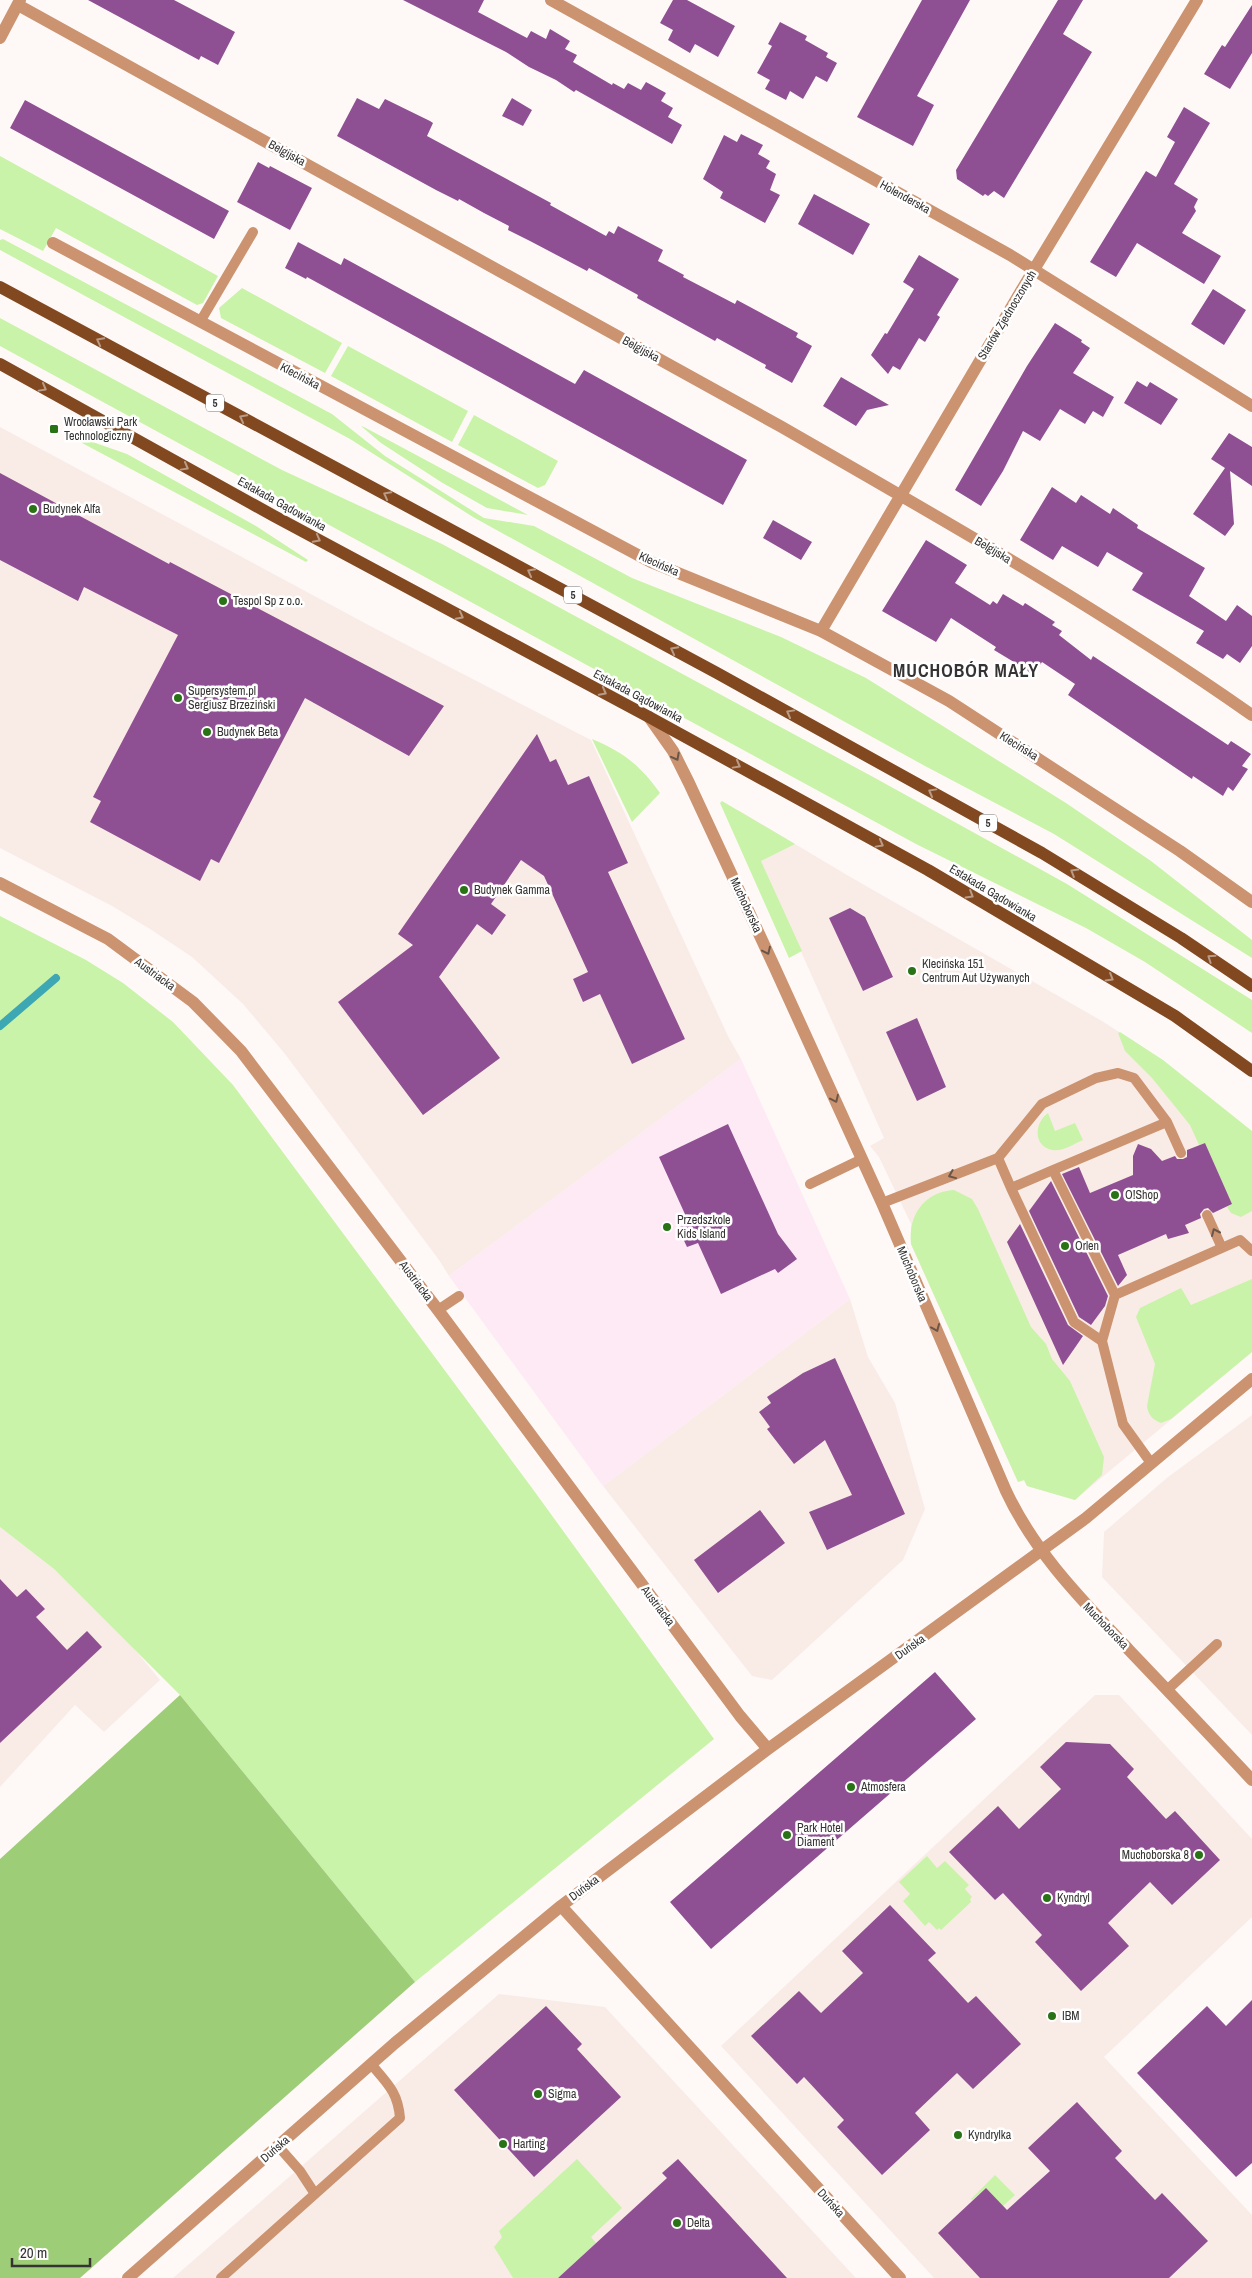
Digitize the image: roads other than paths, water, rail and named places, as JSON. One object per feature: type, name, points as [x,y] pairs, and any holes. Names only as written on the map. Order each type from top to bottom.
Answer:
[{"type":"main road","name":"5","points":[[0,287],[708,668],[1042,853],[1180,938],[1252,986]]},
{"type":"main road","name":"Estakada Gądowianka","points":[[0,364],[274,516],[648,716],[928,870],[1175,1016],[1252,1071]]},
{"type":"street","name":"Holenderska","points":[[551,0],[1034,270],[1252,406]]},
{"type":"street","name":"Stanów Zjednoczonych","points":[[821,631],[1034,270],[1197,0]]},
{"type":"street","points":[[0,38],[19,2]]},
{"type":"street","name":"Belgijska","points":[[19,2],[901,495],[1095,612],[1202,680],[1252,715]]},
{"type":"street","name":"Klecińska","points":[[53,243],[651,562],[821,631],[957,706],[1180,851],[1252,902]]},
{"type":"street","name":"Muchoborska","points":[[648,716],[673,751],[689,783],[882,1203],[1006,1491],[1025,1529],[1041,1552],[1081,1599],[1252,1780]]},
{"type":"street","name":"Austriacka","points":[[0,883],[108,939],[193,1002],[241,1051],[438,1310],[723,1694],[768,1749]]},
{"type":"street","name":"Duńska","points":[[128,2278],[371,2064],[561,1906],[768,1749],[1086,1518],[1252,1379]]},
{"type":"street","name":"Duńska","points":[[561,1906],[900,2278]]},
{"type":"lane","points":[[200,322],[253,232]]},
{"type":"lane","points":[[882,1203],[998,1158],[1042,1104],[1096,1078],[1118,1073],[1134,1078],[1167,1122],[1181,1154]]},
{"type":"lane","points":[[1012,1188],[1167,1122]]},
{"type":"lane","points":[[998,1158],[1074,1322],[1102,1341]]},
{"type":"lane","points":[[810,1184],[862,1159]]},
{"type":"lane","points":[[1054,1170],[1115,1295],[1102,1341],[1123,1424],[1151,1463]]},
{"type":"lane","points":[[1207,1215],[1222,1248]]},
{"type":"lane","points":[[1115,1295],[1240,1240],[1252,1251]]},
{"type":"lane","points":[[438,1310],[459,1296]]},
{"type":"lane","points":[[1167,1690],[1217,1644]]},
{"type":"lane","points":[[221,2278],[400,2118],[395,2093],[371,2064]]},
{"type":"lane","points":[[278,2146],[300,2172],[315,2194]]},
{"type":"waterway","points":[[0,1026],[56,978]]},
{"type":"place","name":"Wrocławski Park Technologiczny","points":[[54,429]]},
{"type":"place","name":"Budynek Alfa","points":[[33,509]]},
{"type":"place","name":"Tespol Sp z o.o.","points":[[223,601]]},
{"type":"place","name":"Supersystem.pl Sergiusz Brzeziński","points":[[178,698]]},
{"type":"place","name":"Budynek Beta","points":[[207,732]]},
{"type":"place","name":"Budynek Gamma","points":[[464,890]]},
{"type":"place","name":"Klecińska 151 Centrum Aut Używanych","points":[[912,971]]},
{"type":"place","name":"O!Shop","points":[[1115,1195]]},
{"type":"place","name":"Przedszkole Kids Island","points":[[667,1227]]},
{"type":"place","name":"Orlen","points":[[1065,1246]]},
{"type":"place","name":"Atmosfera","points":[[851,1787]]},
{"type":"place","name":"Park Hotel Diament","points":[[787,1835]]},
{"type":"place","name":"Muchoborska 8","points":[[1199,1855]]},
{"type":"place","name":"Kyndryl","points":[[1047,1898]]},
{"type":"place","name":"IBM","points":[[1052,2016]]},
{"type":"place","name":"Sigma","points":[[538,2094]]},
{"type":"place","name":"Kyndrylka","points":[[958,2135]]},
{"type":"place","name":"Harting","points":[[503,2144]]},
{"type":"place","name":"Delta","points":[[677,2223]]},
{"type":"district","name":"MUCHOBÓR MAŁY","points":[[966,671]]}]
